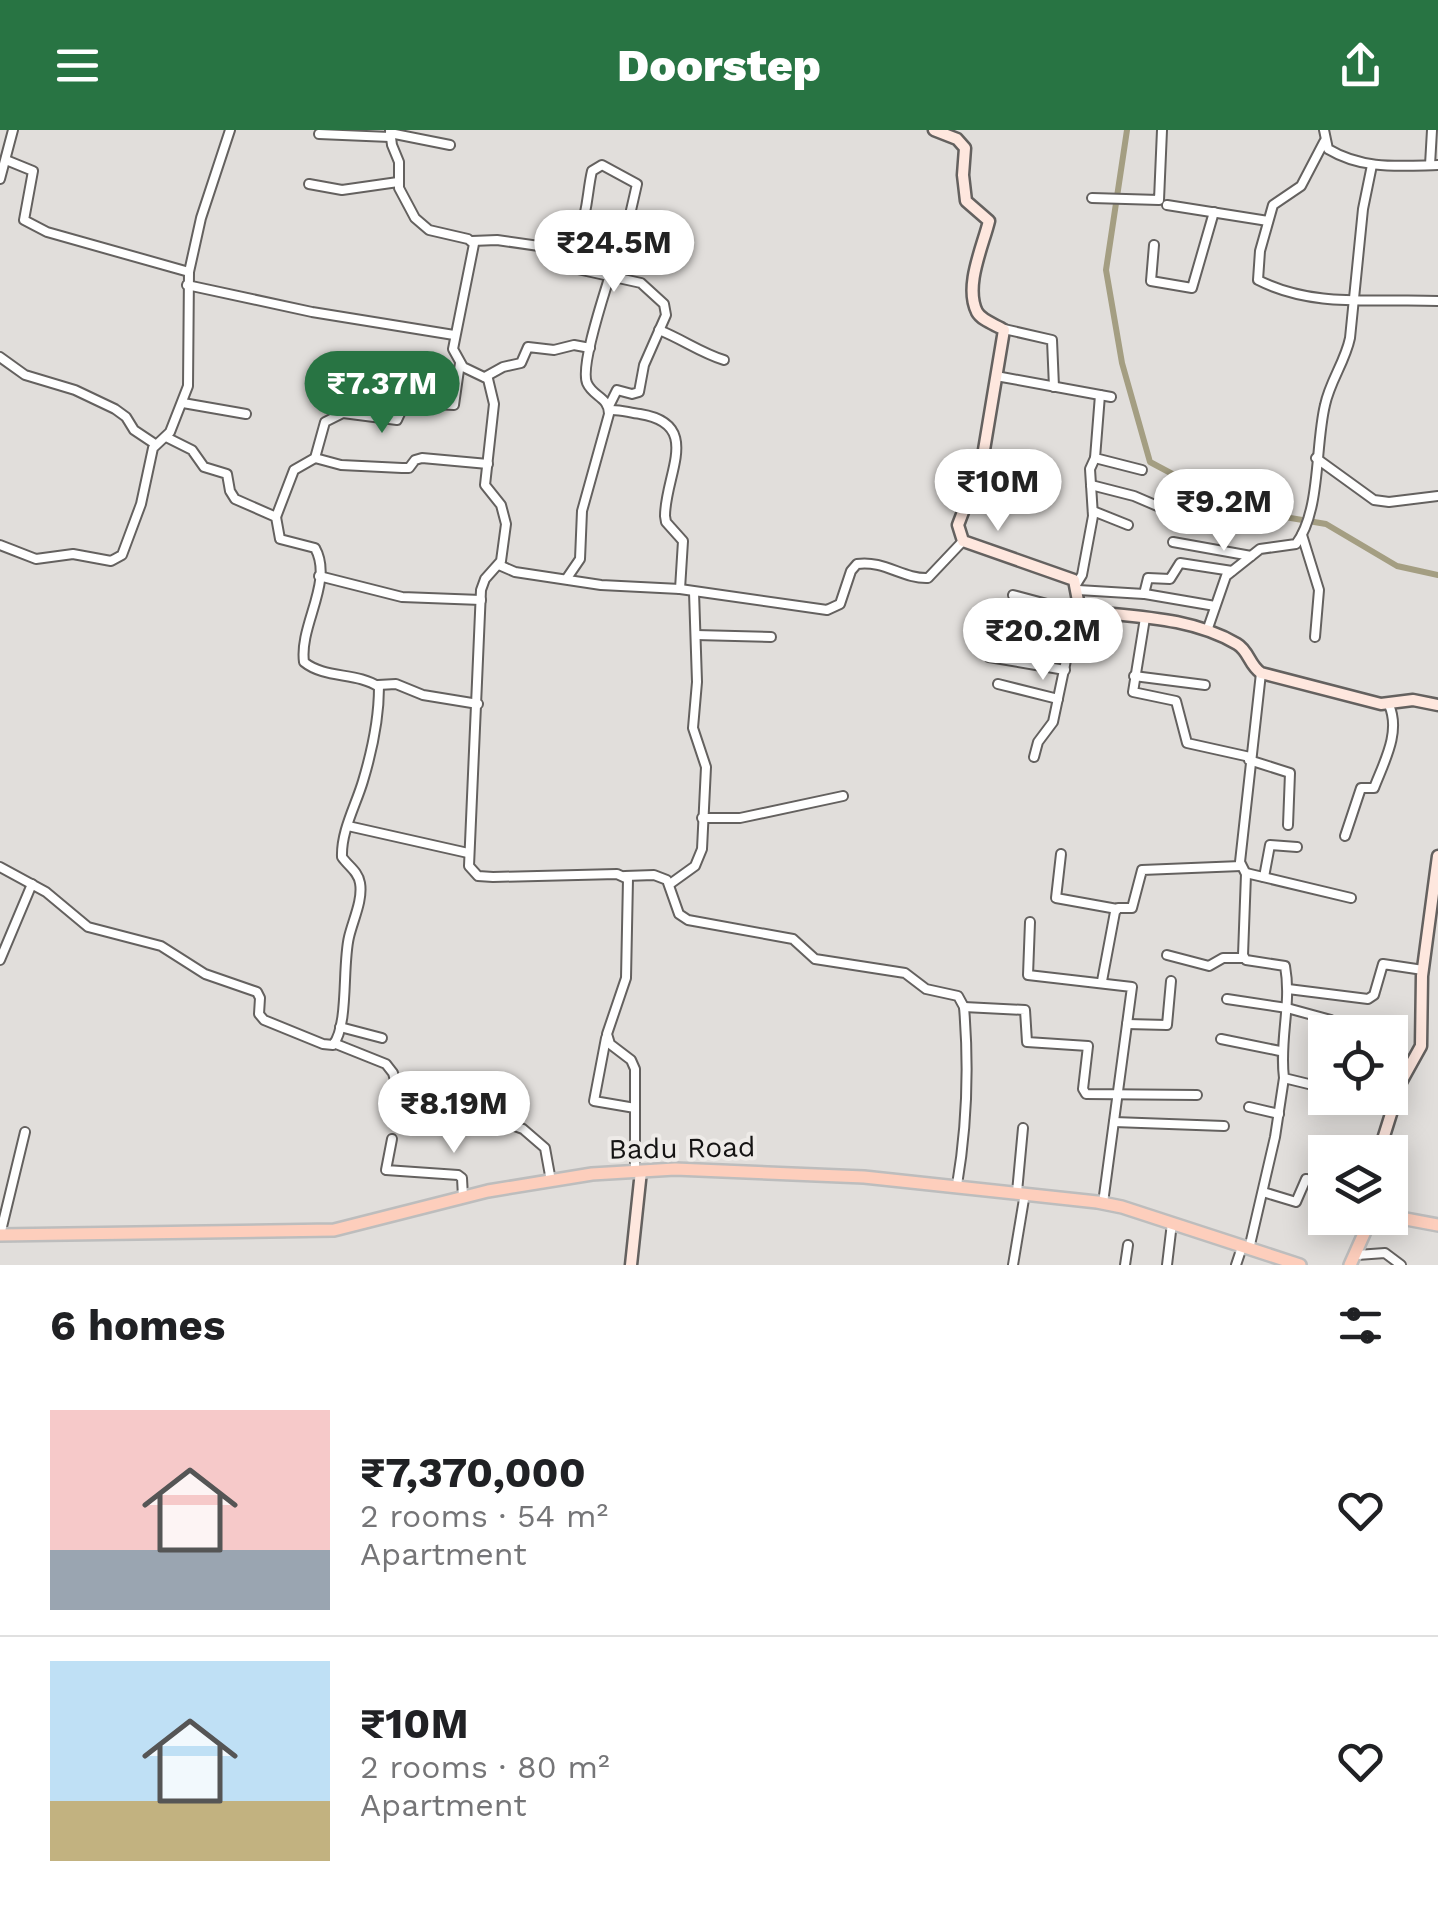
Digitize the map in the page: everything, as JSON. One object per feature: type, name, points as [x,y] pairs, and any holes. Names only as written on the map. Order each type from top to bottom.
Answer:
[{"type":"main road","name":"Badu Road","points":[[0,1235],[319,1231],[352,1228],[463,1197],[550,1180],[638,1171],[760,1171],[957,1185],[1103,1203],[1300,1265]]},
{"type":"main road","points":[[1408,1219],[1438,1225]]},
{"type":"main road","points":[[1354,1260],[1364,1235]]},
{"type":"street","points":[[0,178],[13,130]]},
{"type":"street","points":[[0,546],[36,559],[72,554],[117,559],[126,548],[155,444],[166,438],[183,402],[190,368],[189,272],[209,190],[230,130]]},
{"type":"street","points":[[934,130],[957,139],[965,148],[966,201],[990,221],[974,278],[976,310],[1004,329],[1052,340],[1054,386]]},
{"type":"street","points":[[1092,198],[1159,200],[1162,130]]},
{"type":"street","points":[[1324,130],[1324,142],[1300,186],[1273,205],[1260,251],[1260,282],[1293,294],[1340,302],[1438,301]]},
{"type":"street","points":[[1324,142],[1333,152],[1372,166],[1434,165],[1432,130]]},
{"type":"street","points":[[319,134],[390,133],[450,146]]},
{"type":"street","points":[[390,133],[404,199],[424,227],[472,241],[522,242],[552,249],[573,268],[641,284],[664,304],[666,315],[644,365],[639,392],[617,390],[609,408],[582,511],[580,560],[567,578]]},
{"type":"street","points":[[6,160],[32,172],[24,220],[47,232],[189,272]]},
{"type":"street","points":[[1314,636],[1319,590],[1306,527],[1325,405],[1348,347],[1362,216],[1372,166]]},
{"type":"street","points":[[558,254],[572,245],[582,229],[593,168],[610,168],[635,181],[638,191],[590,348],[587,383],[609,408],[662,418],[673,431],[676,449],[664,516],[684,545],[680,590]]},
{"type":"street","points":[[309,184],[342,190],[398,182]]},
{"type":"street","points":[[1167,205],[1268,221]]},
{"type":"street","points":[[1154,245],[1151,280],[1192,288],[1214,212]]},
{"type":"street","points":[[472,241],[472,268],[453,350],[460,363],[490,383],[494,404],[486,489],[501,505],[506,524],[499,564],[484,579],[481,600],[469,866],[478,876],[654,875],[670,884],[676,910],[688,920],[793,938],[810,956],[822,961],[905,973],[920,986],[958,996],[964,1007],[967,1107],[957,1185]]},
{"type":"street","points":[[187,285],[312,312],[454,335]]},
{"type":"street","points":[[963,541],[958,525],[982,462],[1004,329]]},
{"type":"street","points":[[660,330],[724,360]]},
{"type":"street","points":[[486,377],[521,363],[528,347],[590,348]]},
{"type":"street","points":[[0,357],[25,376],[75,390],[115,409],[126,416],[134,430],[155,444]]},
{"type":"street","points":[[315,458],[322,427],[336,414],[397,420],[402,407],[409,403],[454,406],[460,363]]},
{"type":"street","points":[[996,376],[1111,396]]},
{"type":"street","points":[[1034,757],[1038,743],[1053,722],[1078,610],[1078,586],[1093,512],[1090,469],[1095,458],[1100,395]]},
{"type":"street","points":[[183,402],[246,414]]},
{"type":"street","points":[[166,438],[192,450],[204,467],[228,474],[230,492],[236,499],[276,517]]},
{"type":"street","points":[[478,704],[423,695],[396,684],[378,685],[315,669],[304,662],[303,640],[319,576],[318,551],[280,539],[276,517],[294,470],[315,458],[335,464],[402,468],[409,468],[422,458],[488,464]]},
{"type":"street","points":[[1095,458],[1142,470]]},
{"type":"street","points":[[1316,458],[1374,500],[1438,496]]},
{"type":"street","points":[[1091,485],[1137,496],[1190,520]]},
{"type":"street","points":[[1093,512],[1128,525]]},
{"type":"street","points":[[1208,628],[1224,580],[1265,546],[1296,544],[1306,527]]},
{"type":"street","points":[[963,541],[1078,586],[1215,606]]},
{"type":"street","points":[[499,564],[515,572],[601,585],[680,590],[803,609],[833,609],[840,604],[851,571],[858,564],[874,563],[913,578],[928,578],[963,541]]},
{"type":"street","points":[[1173,542],[1251,556]]},
{"type":"street","points":[[1145,594],[1148,578],[1170,579],[1180,563],[1232,572]]},
{"type":"street","points":[[319,576],[402,597],[481,600]]},
{"type":"street","points":[[670,884],[700,861],[705,757],[694,728],[694,592]]},
{"type":"street","points":[[1014,595],[1078,610],[1208,628],[1241,646],[1261,673],[1389,705],[1413,700],[1438,705]]},
{"type":"street","points":[[1145,618],[1134,692],[1176,701],[1187,743],[1290,772],[1288,825]]},
{"type":"street","points":[[1007,628],[1070,643]]},
{"type":"street","points":[[696,636],[771,638]]},
{"type":"street","points":[[989,657],[1064,670]]},
{"type":"street","points":[[1244,958],[1243,870],[1250,758],[1261,673]]},
{"type":"street","points":[[1134,676],[1205,686]]},
{"type":"street","points":[[998,684],[1058,699]]},
{"type":"street","points":[[336,1044],[344,964],[360,896],[356,872],[342,857],[375,728],[378,685]]},
{"type":"street","points":[[1346,836],[1361,788],[1374,788],[1392,739],[1389,705]]},
{"type":"street","points":[[702,818],[740,818],[843,796]]},
{"type":"street","points":[[348,826],[468,853]]},
{"type":"street","points":[[1264,877],[1270,844],[1297,848]]},
{"type":"street","points":[[1061,854],[1056,898],[1118,909],[1132,909],[1144,869],[1243,870],[1351,898]]},
{"type":"street","points":[[1408,1070],[1419,1052],[1423,970],[1433,920],[1438,856]]},
{"type":"street","points":[[0,867],[46,892],[88,927],[161,946],[205,974],[256,992],[260,998],[259,1014],[264,1020],[386,1064],[399,1095],[414,1105],[440,1112],[466,1108],[533,1135],[545,1148],[550,1180]]},
{"type":"street","points":[[624,876],[630,886],[625,929],[626,978],[608,1034],[594,1101],[635,1108]]},
{"type":"street","points":[[0,960],[32,884]]},
{"type":"street","points":[[1102,981],[1118,909]]},
{"type":"street","points":[[1030,922],[1028,975],[1132,987],[1103,1203]]},
{"type":"street","points":[[1167,955],[1208,966],[1224,958],[1284,965],[1288,989],[1280,1051],[1284,1078],[1279,1114],[1263,1192],[1236,1265]]},
{"type":"street","points":[[1288,989],[1368,999],[1374,995],[1383,964],[1423,970]]},
{"type":"street","points":[[1127,1024],[1166,1025],[1171,981]]},
{"type":"street","points":[[1226,999],[1313,1015]]},
{"type":"street","points":[[964,1007],[1024,1010],[1028,1042],[1088,1046],[1083,1092],[1197,1095]]},
{"type":"street","points":[[340,1027],[382,1038]]},
{"type":"street","points":[[608,1034],[610,1044],[633,1064],[638,1171],[631,1265]]},
{"type":"street","points":[[1221,1039],[1280,1051]]},
{"type":"street","points":[[1284,1078],[1308,1084]]},
{"type":"street","points":[[1250,1107],[1279,1114]]},
{"type":"street","points":[[1114,1122],[1224,1126]]},
{"type":"street","points":[[1013,1265],[1023,1128]]},
{"type":"street","points":[[0,1235],[25,1132]]},
{"type":"street","points":[[392,1139],[386,1170],[458,1175],[462,1178],[463,1197]]},
{"type":"street","points":[[1263,1192],[1296,1202],[1308,1179]]},
{"type":"street","points":[[1167,1265],[1172,1224]]},
{"type":"street","points":[[1125,1265],[1128,1245]]},
{"type":"street","points":[[1354,1260],[1385,1253],[1401,1265]]},
{"type":"waterway","points":[[1127,130],[1106,270],[1122,363],[1150,462],[1238,509],[1326,524],[1397,566],[1438,575]]}]
